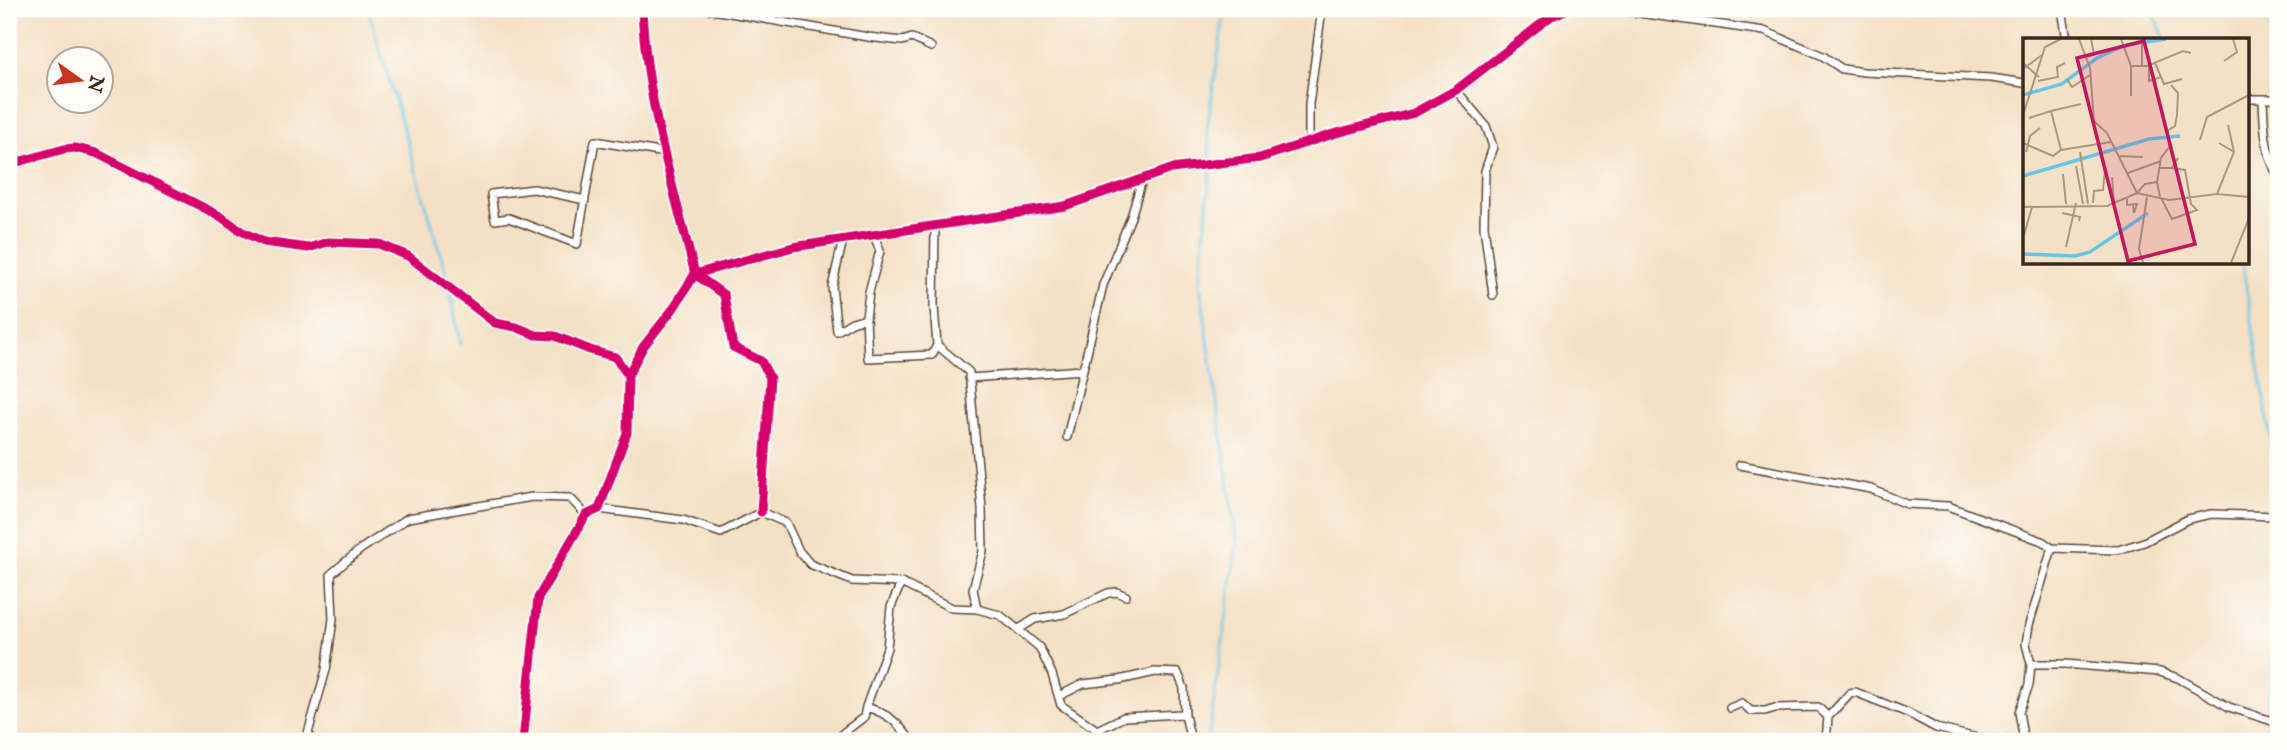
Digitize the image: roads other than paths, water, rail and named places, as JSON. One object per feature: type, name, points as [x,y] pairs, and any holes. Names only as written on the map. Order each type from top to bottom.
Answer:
[{"type":"street","points":[[642,9],[644,50],[665,153],[695,274],[724,295],[733,347],[761,361],[770,378],[761,512]]},
{"type":"street","points":[[707,9],[868,37],[902,41],[912,38],[931,47]]},
{"type":"street","points":[[1309,142],[1309,104],[1322,9]]},
{"type":"street","points":[[599,509],[627,433],[628,375],[643,347],[673,309],[695,274],[793,247],[1065,206],[1171,169],[1260,158],[1414,113],[1456,90],[1550,18],[1568,9]]},
{"type":"street","points":[[1611,9],[1764,30],[1823,56],[1842,69],[1991,78],[2023,83]]},
{"type":"street","points":[[2062,9],[2067,38]]},
{"type":"street","points":[[1456,90],[1486,126],[1493,147],[1485,171],[1484,226],[1493,295]]},
{"type":"street","points":[[2248,99],[2278,99]]},
{"type":"street","points":[[2263,100],[2264,131],[2272,164],[2278,176]]},
{"type":"street","points":[[585,200],[534,189],[491,194],[495,220],[509,218],[577,244],[585,200],[594,141],[665,153]]},
{"type":"street","points":[[9,160],[18,162],[75,148],[96,153],[220,216],[241,231],[264,242],[308,248],[328,242],[379,244],[408,256],[495,323],[536,335],[555,336],[590,351],[615,357],[628,375]]},
{"type":"street","points":[[1067,437],[1102,285],[1131,217],[1142,180]]},
{"type":"street","points":[[874,235],[880,251],[869,292],[866,318],[868,358],[932,355],[937,345],[934,307],[935,227]]},
{"type":"street","points":[[844,240],[832,288],[837,331],[866,318]]},
{"type":"street","points":[[937,345],[969,372],[982,508],[983,551],[973,589],[977,609]]},
{"type":"street","points":[[968,378],[1082,370]]},
{"type":"street","points":[[1740,466],[1864,488],[1914,505],[1948,506],[2042,541],[2052,548],[2118,550],[2144,542],[2188,519],[2211,514],[2278,516]]},
{"type":"street","points":[[313,741],[308,733],[326,670],[333,618],[331,574],[351,557],[408,518],[532,497],[570,498],[586,515]]},
{"type":"street","points":[[523,741],[538,598],[586,515],[599,509],[684,520],[721,533],[761,512]]},
{"type":"street","points":[[761,512],[786,523],[799,551],[810,564],[852,581],[901,583],[952,608],[977,609],[1000,615],[1039,647],[1052,674],[1061,705],[1097,730],[1104,741]]},
{"type":"street","points":[[1826,741],[1828,717],[1850,693],[1855,692],[1908,713],[1936,728],[1977,738],[2024,740],[2019,712],[2029,685],[2031,664],[2026,644],[2052,548]]},
{"type":"street","points":[[840,741],[843,733],[864,717],[887,648],[891,607],[901,583]]},
{"type":"street","points":[[1019,629],[1035,619],[1064,614],[1108,593],[1117,592],[1126,596]]},
{"type":"street","points":[[2031,664],[2065,664],[2160,672],[2178,678],[2229,707],[2278,723]]},
{"type":"street","points":[[1059,696],[1083,684],[1155,672],[1178,673],[1184,688],[1185,715],[1191,741]]},
{"type":"street","points":[[1730,708],[1742,703],[1751,711],[1818,707],[1828,717]]},
{"type":"street","points":[[866,707],[883,712],[900,725],[911,741]]},
{"type":"street","points":[[1097,730],[1124,718],[1185,715]]},
{"type":"waterway","points":[[368,9],[450,286]]},
{"type":"waterway","points":[[1208,741],[1237,543],[1200,284],[1211,163],[1207,129],[1225,9]]},
{"type":"waterway","points":[[2152,9],[2164,38]]},
{"type":"waterway","points":[[2242,264],[2278,482]]},
{"type":"waterway","points":[[451,293],[460,345]]},
{"type":"waterway","points":[[2264,741],[2278,621]]}]
